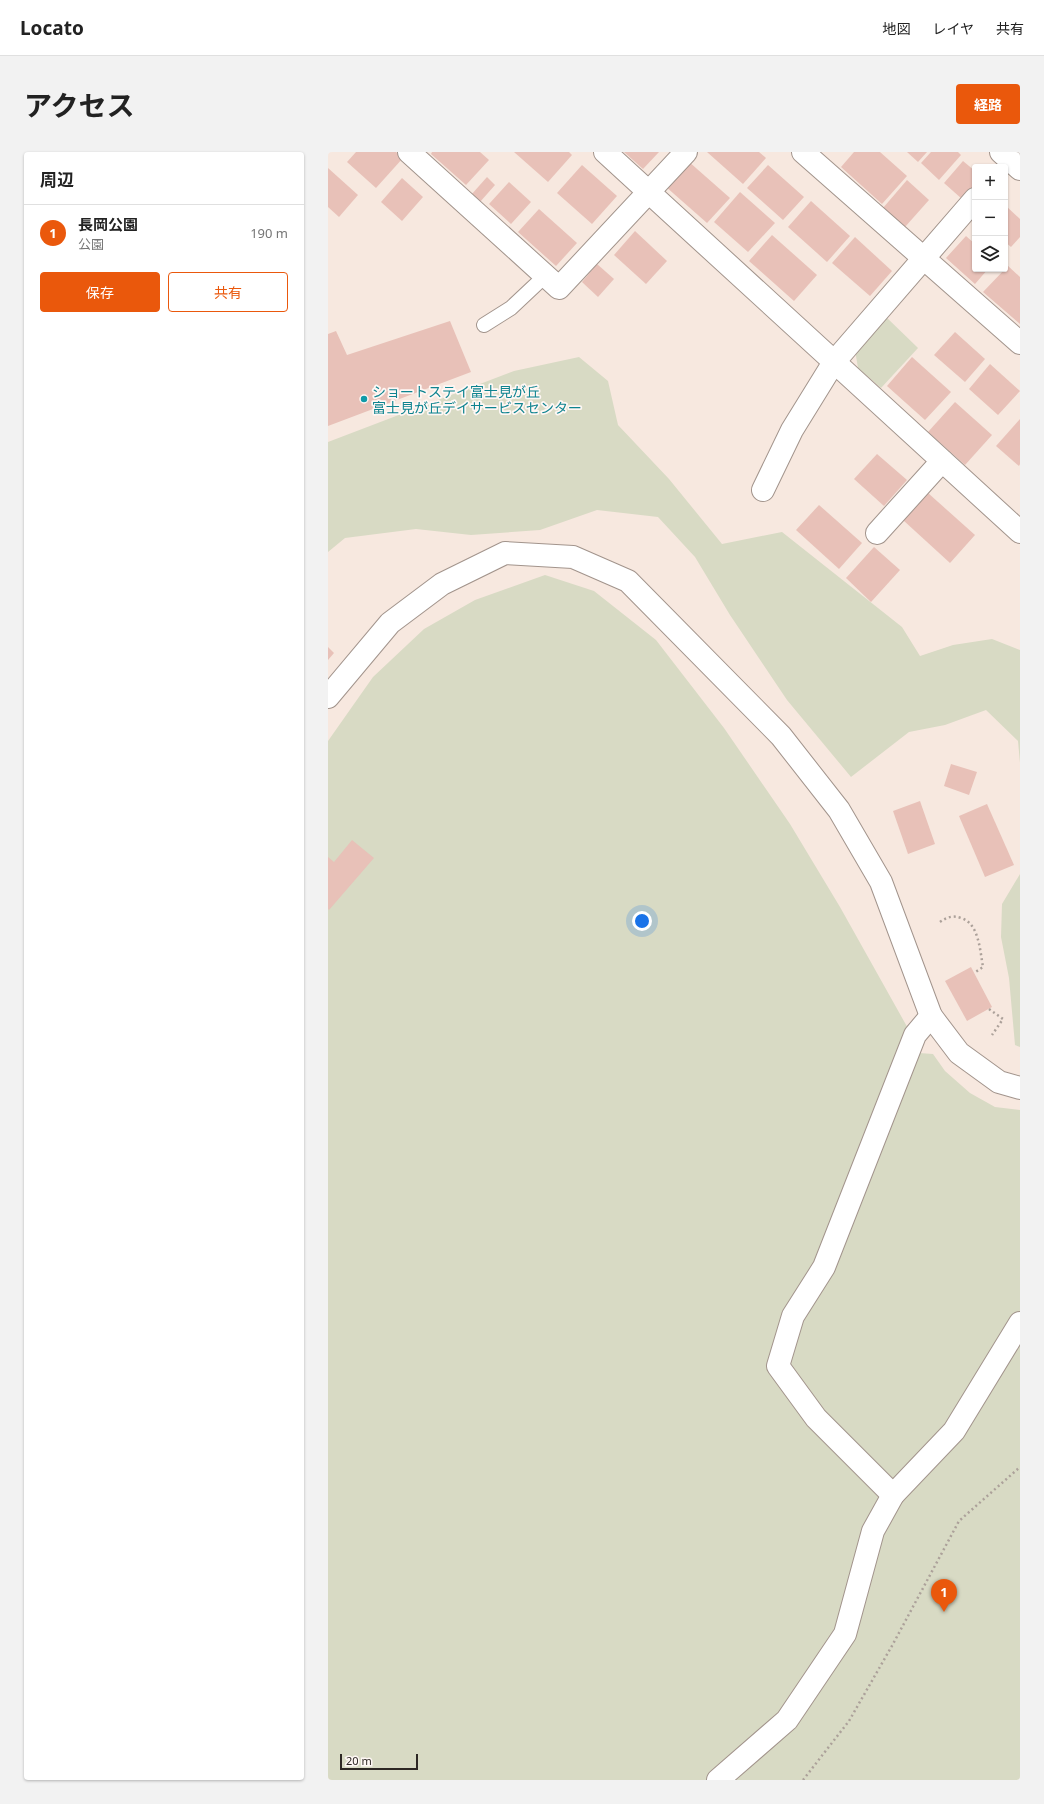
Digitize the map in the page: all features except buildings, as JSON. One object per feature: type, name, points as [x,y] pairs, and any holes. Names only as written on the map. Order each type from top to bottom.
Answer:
[{"type":"street","points":[[409,152],[559,288],[650,193],[686,152]]},
{"type":"street","points":[[605,152],[1020,532]]},
{"type":"street","points":[[803,152],[1020,343]]},
{"type":"street","points":[[763,490],[792,430],[834,362],[974,200]]},
{"type":"street","points":[[877,533],[942,460]]},
{"type":"street","points":[[328,697],[390,623],[442,584],[505,553],[573,558],[628,581],[781,736],[839,810],[881,882],[931,1016],[959,1052],[999,1082],[1020,1088]]},
{"type":"street","points":[[893,1494],[816,1418],[778,1366],[793,1316],[824,1267],[915,1035],[931,1016]]},
{"type":"street","points":[[718,1780],[787,1720],[845,1634],[873,1531],[893,1494],[954,1431],[1020,1322]]},
{"type":"lane","points":[[484,325],[511,308],[545,276]]},
{"type":"path","points":[[940,922],[945,918],[954,916],[965,919],[974,928],[983,967],[974,973]]},
{"type":"path","points":[[989,1009],[1003,1019],[992,1036]]},
{"type":"path","points":[[803,1780],[849,1721],[893,1644],[959,1521],[1020,1467]]},
{"type":"green space","points":[[885,316],[918,348],[881,388],[858,368],[855,350]]},
{"type":"green space","points":[[579,357],[608,381],[618,425],[669,479],[722,544],[782,532],[902,627],[920,656],[953,645],[992,639],[1020,650],[1020,763],[1018,741],[986,710],[945,725],[909,732],[851,777],[787,700],[730,615],[695,557],[658,517],[597,510],[540,530],[471,535],[416,529],[345,538],[328,552],[328,442],[514,371]]},
{"type":"green space","points":[[545,575],[594,591],[656,640],[724,728],[790,824],[840,907],[919,1048],[919,1053],[933,1054],[945,1071],[970,1093],[995,1107],[1020,1110],[1020,1780],[328,1780],[328,741],[373,677],[424,629],[475,600]]},
{"type":"green space","points":[[1020,874],[1020,1047],[1015,1045],[1009,978],[1001,937],[1002,904]]},
{"type":"place","name":"ショートステイ富士見が丘 富士見が丘デイサービスセンター","points":[[364,399]]},
{"type":"place","name":"長岡公園","points":[[944,1612]]}]
